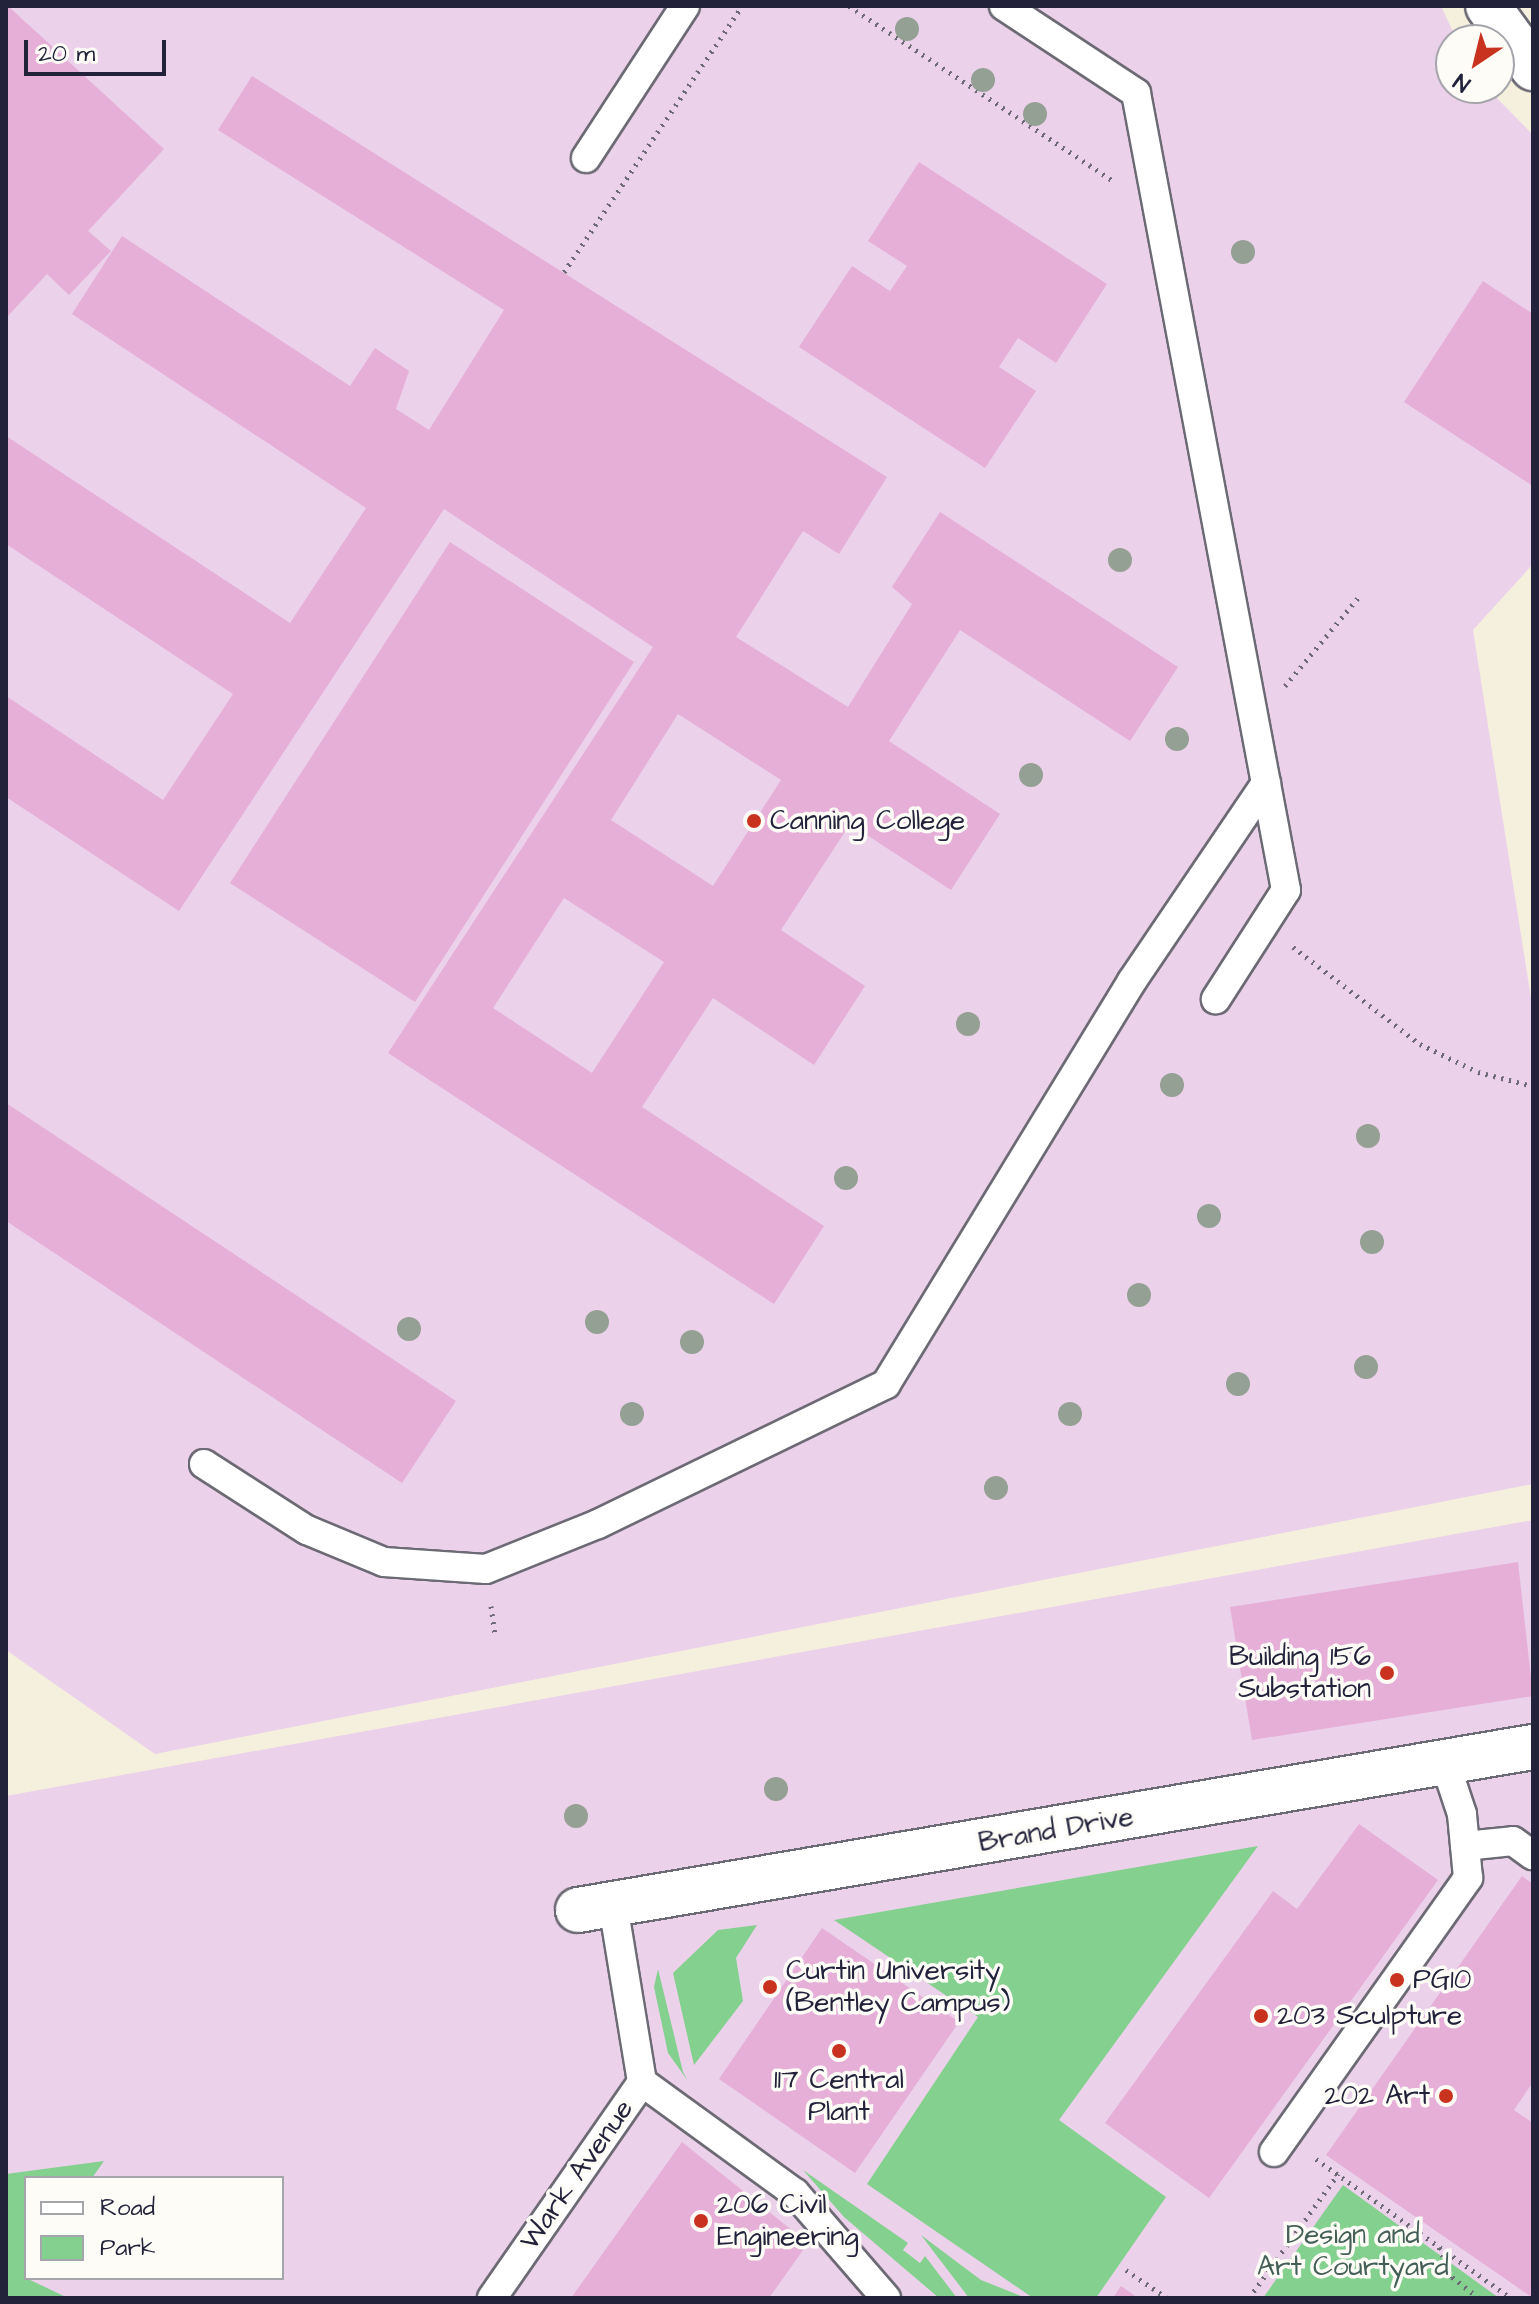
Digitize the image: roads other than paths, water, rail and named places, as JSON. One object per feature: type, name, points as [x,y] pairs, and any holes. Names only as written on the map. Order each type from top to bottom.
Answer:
[{"type":"street","points":[[1488,6],[1533,68]]},
{"type":"street","name":"Brand Drive","points":[[595,1908],[1533,1747]]},
{"type":"lane","points":[[586,158],[685,6]]},
{"type":"lane","points":[[1004,6],[1136,93],[1286,890],[1216,999]]},
{"type":"lane","points":[[204,1464],[307,1530],[384,1562],[486,1569],[598,1524],[886,1384],[1132,981],[1266,783]]},
{"type":"lane","points":[[1274,2152],[1468,1878],[1465,1846],[1445,1763]]},
{"type":"lane","points":[[1465,1846],[1513,1841],[1532,1855]]},
{"type":"lane","name":"Wark Avenue","points":[[492,2298],[642,2082],[595,1908]]},
{"type":"lane","points":[[642,2082],[795,2193],[886,2298]]},
{"type":"place","name":"Canning College","points":[[754,821]]},
{"type":"place","name":"Building 156 Substation","points":[[1387,1673]]},
{"type":"place","name":"PG10","points":[[1397,1980]]},
{"type":"place","name":"Curtin University (Bentley Campus)","points":[[770,1987]]},
{"type":"place","name":"203 Sculpture","points":[[1261,2016]]},
{"type":"place","name":"117 Central Plant","points":[[839,2051]]},
{"type":"place","name":"202 Art","points":[[1446,2096]]},
{"type":"place","name":"206 Civil Engineering","points":[[701,2221]]},
{"type":"park label","name":"Design and Art Courtyard","points":[[1353,2251]]}]
